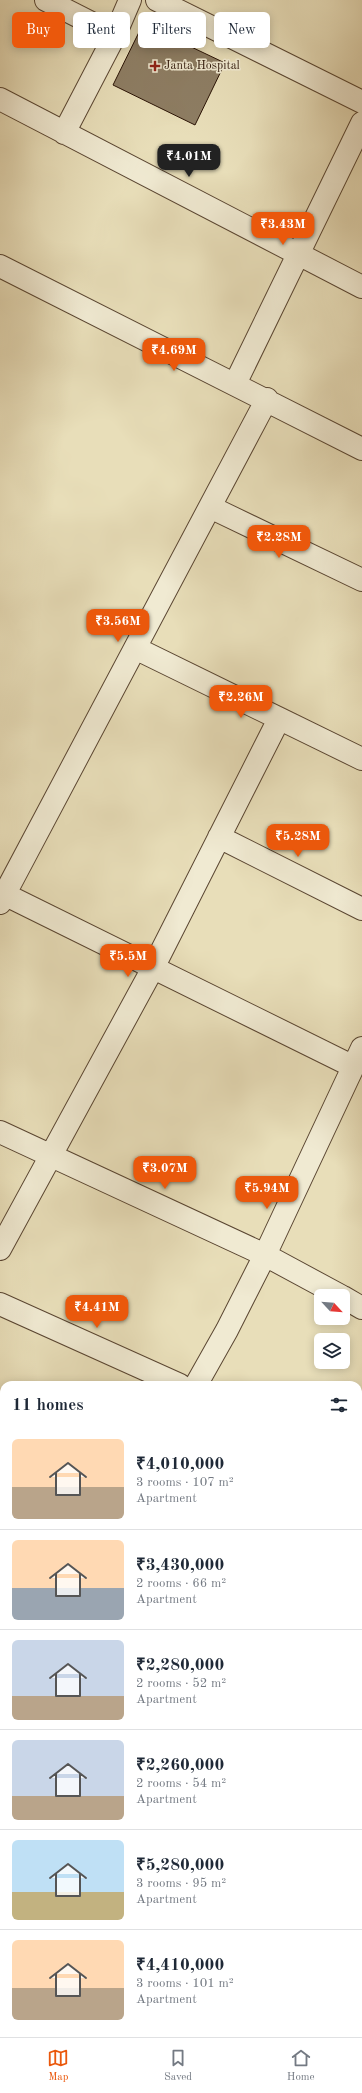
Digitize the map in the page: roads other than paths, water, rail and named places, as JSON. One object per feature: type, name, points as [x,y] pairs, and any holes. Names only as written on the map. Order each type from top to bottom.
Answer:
[{"type":"street","points":[[46,0],[73,14]]},
{"type":"street","points":[[125,12],[130,0]]},
{"type":"street","points":[[157,0],[362,102]]},
{"type":"street","points":[[64,133],[108,48]]},
{"type":"street","points":[[0,99],[362,287]]},
{"type":"street","points":[[235,384],[362,124]]},
{"type":"street","points":[[0,266],[267,399],[362,449]]},
{"type":"street","points":[[267,399],[2,896],[153,968],[352,1066]]},
{"type":"street","points":[[210,507],[362,580]]},
{"type":"street","points":[[135,648],[362,759]]},
{"type":"street","points":[[0,1249],[153,968],[279,719]]},
{"type":"street","points":[[219,837],[362,909]]},
{"type":"street","points":[[198,1381],[227,1330],[265,1255],[352,1066],[362,1048]]},
{"type":"street","points":[[0,1132],[50,1157],[265,1255],[327,1289]]},
{"type":"street","points":[[350,1301],[362,1308]]},
{"type":"street","points":[[0,1304],[171,1381]]},
{"type":"place","name":"Janta Hospital","points":[[155,66]]}]
